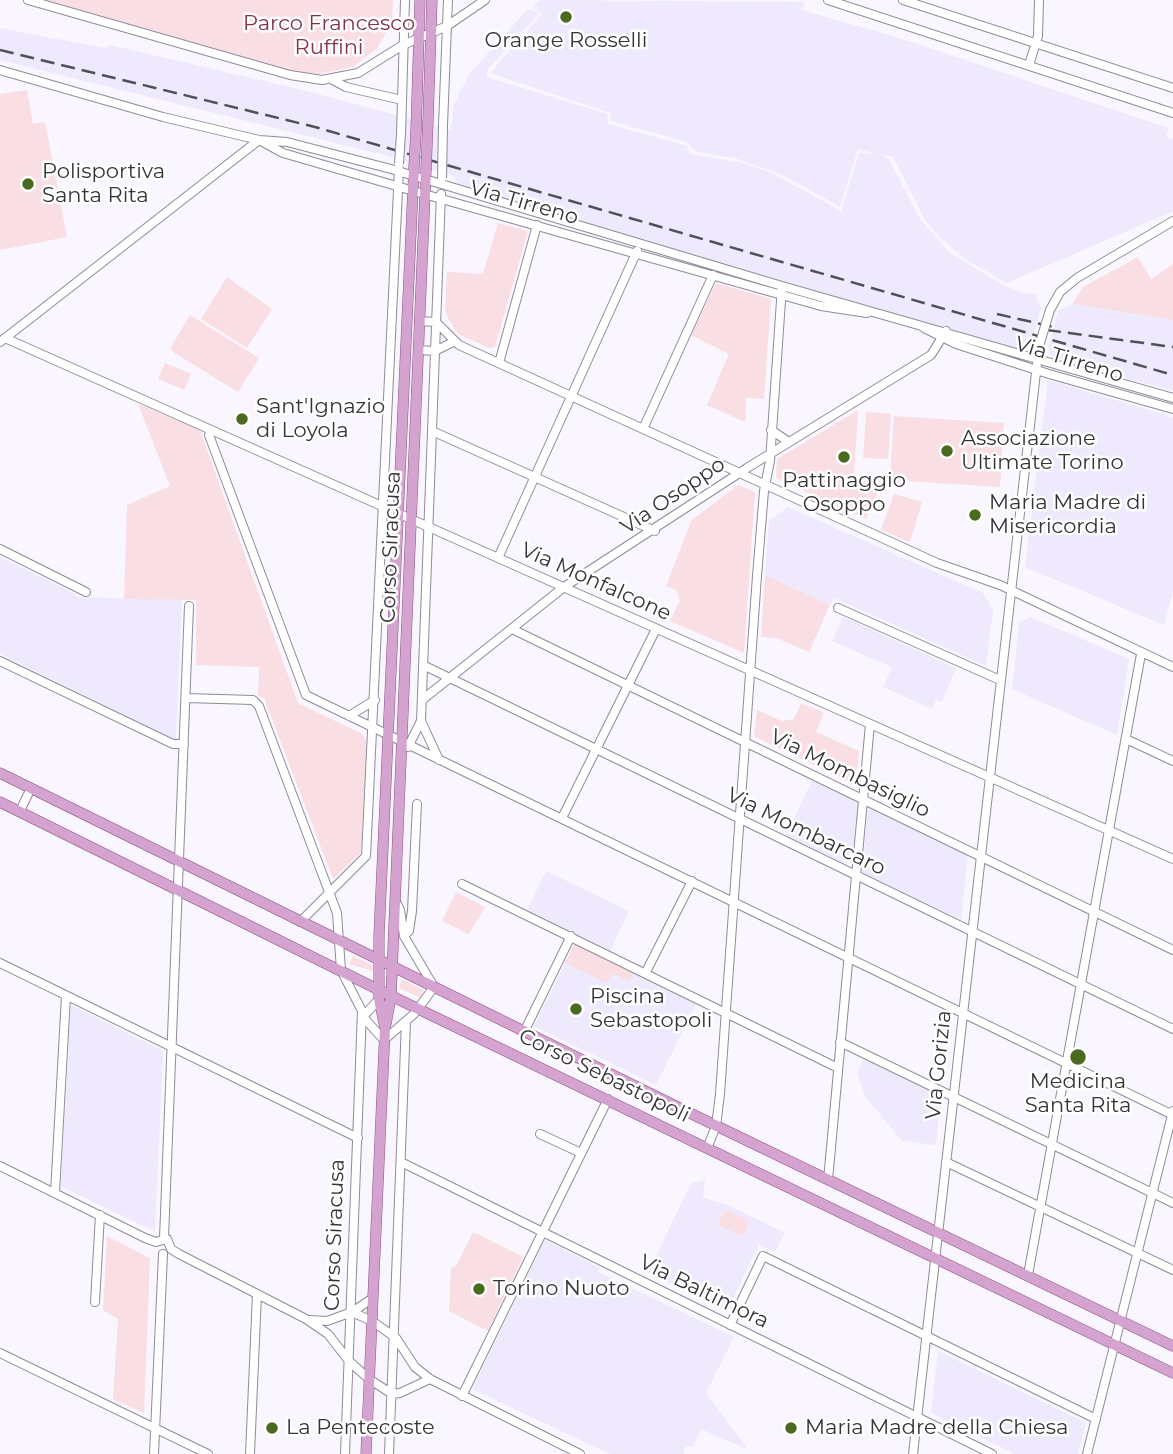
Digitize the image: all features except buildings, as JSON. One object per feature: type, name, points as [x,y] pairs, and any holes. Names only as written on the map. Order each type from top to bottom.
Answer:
[{"type":"main road","name":"Corso Siracusa","points":[[385,1028],[379,995],[379,961],[420,0]]},
{"type":"main road","name":"Corso Siracusa","points":[[366,1454],[384,1040],[391,996],[405,745],[411,520],[432,0]]},
{"type":"main road","name":"Corso Sebastopoli","points":[[0,773],[716,1126],[1173,1346]]},
{"type":"main road","points":[[0,781],[28,787]]},
{"type":"main road","name":"Corso Sebastopoli","points":[[0,802],[341,971],[379,995],[391,996],[708,1146],[1173,1373]]},
{"type":"street","points":[[28,0],[290,75],[333,80],[358,74],[403,46],[447,26],[485,0]]},
{"type":"street","name":"Corso Siracusa","points":[[300,922],[366,856],[374,729],[405,0]]},
{"type":"street","name":"Corso Siracusa","points":[[439,760],[421,721],[448,0]]},
{"type":"street","points":[[828,0],[1173,113]]},
{"type":"street","points":[[904,0],[1173,88]]},
{"type":"street","points":[[1029,65],[1036,44],[1039,0]]},
{"type":"street","name":"Via Tirreno","points":[[0,70],[163,117],[259,140],[287,142],[414,172],[713,275],[918,325],[1035,369],[1173,409]]},
{"type":"street","points":[[333,80],[346,87],[402,100]]},
{"type":"street","points":[[3,340],[259,140]]},
{"type":"street","name":"Via Tirreno","points":[[259,140],[283,153],[413,191],[638,249],[782,291]]},
{"type":"street","name":"Via Gorizia","points":[[913,1454],[1036,359],[1049,310],[1060,292],[1077,278],[1173,221]]},
{"type":"street","points":[[499,363],[537,225]]},
{"type":"street","points":[[498,558],[638,249]]},
{"type":"street","points":[[643,429],[713,275]]},
{"type":"street","points":[[708,1146],[716,1126],[726,1012],[782,291]]},
{"type":"street","points":[[391,320],[407,321]]},
{"type":"street","points":[[419,321],[436,322],[453,342],[937,564],[1010,591],[1173,667]]},
{"type":"street","name":"Via Tirreno","points":[[944,335],[1173,398]]},
{"type":"street","name":"Via Osoppo","points":[[422,700],[564,587],[655,531],[770,453],[931,355],[944,335]]},
{"type":"street","name":"Via Monfalcone","points":[[3,340],[1173,859]]},
{"type":"street","points":[[418,350],[435,351],[453,342]]},
{"type":"street","points":[[389,349],[406,350]]},
{"type":"street","points":[[211,430],[209,435],[306,695],[388,737],[562,818],[1173,1114],[1087,1454]]},
{"type":"street","points":[[771,430],[789,442]]},
{"type":"street","points":[[432,431],[655,531]]},
{"type":"street","points":[[0,549],[86,592]]},
{"type":"street","points":[[189,606],[171,1049],[160,1240],[156,1249],[167,1251],[306,1319],[332,1338],[349,1361],[369,1379],[392,1394],[430,1379]]},
{"type":"street","points":[[838,608],[1000,680]]},
{"type":"street","name":"Via Mombasiglio","points":[[512,629],[1173,950]]},
{"type":"street","points":[[562,818],[656,629]]},
{"type":"street","points":[[1028,1275],[1141,654]]},
{"type":"street","points":[[0,661],[173,744],[184,744]]},
{"type":"street","name":"Via Mombarcaro","points":[[423,666],[1173,1029]]},
{"type":"street","name":"Corso Siracusa","points":[[186,698],[257,703],[337,913],[341,971],[363,1017],[384,1040]]},
{"type":"street","points":[[349,716],[375,700]]},
{"type":"street","name":"Corso Siracusa","points":[[405,745],[421,721]]},
{"type":"street","points":[[828,1180],[870,724]]},
{"type":"street","points":[[1126,739],[1173,761]]},
{"type":"street","points":[[20,811],[28,787]]},
{"type":"street","points":[[404,936],[409,931],[412,911],[417,804]]},
{"type":"street","points":[[646,972],[692,881]]},
{"type":"street","points":[[462,884],[838,1068]]},
{"type":"street","name":"Corso Siracusa","points":[[395,900],[400,910],[404,936],[433,987]]},
{"type":"street","name":"Corso Sebastopoli","points":[[524,1032],[571,936]]},
{"type":"street","points":[[0,963],[171,1049],[358,1138]]},
{"type":"street","points":[[384,1040],[407,1022],[433,987]]},
{"type":"street","points":[[363,1017],[373,1010],[379,995]]},
{"type":"street","points":[[55,1193],[66,996]]},
{"type":"street","name":"Corso Siracusa","points":[[345,1454],[363,1017]]},
{"type":"street","points":[[389,1454],[396,1338],[407,1022]]},
{"type":"street","points":[[840,1042],[1173,1203]]},
{"type":"street","points":[[462,1396],[608,1099]]},
{"type":"street","points":[[540,1134],[581,1153]]},
{"type":"street","name":"Via Baltimora","points":[[401,1162],[992,1454]]},
{"type":"street","points":[[946,1162],[1173,1270]]},
{"type":"street","points":[[0,1166],[100,1215],[160,1240],[170,1241],[167,1251],[154,1454]]},
{"type":"street","points":[[95,1302],[100,1215]]},
{"type":"street","points":[[730,1325],[763,1256],[1096,1419]]},
{"type":"street","points":[[250,1454],[257,1294]]},
{"type":"street","points":[[306,1319],[327,1321],[352,1312],[373,1297]]},
{"type":"street","points":[[352,1312],[372,1321],[396,1338],[415,1367],[430,1379],[580,1454]]},
{"type":"street","points":[[0,1353],[208,1454]]},
{"type":"shaded area","points":[[540,0],[805,2],[802,10],[906,40],[1169,128],[1166,137],[1173,139],[1173,211],[1007,283],[967,260],[940,238],[925,220],[893,157],[879,154],[889,159],[920,219],[949,252],[1001,284],[1023,293],[1035,294],[1041,307],[1031,344],[1019,350],[458,186],[454,176],[388,156],[0,60],[0,28],[104,48],[110,45],[307,91],[451,130],[454,104],[470,73],[528,9],[539,13],[487,70],[487,77],[607,114],[608,124],[688,146],[687,150],[694,155],[741,162],[772,173],[841,211],[859,153],[877,154],[858,149],[840,207],[785,176],[735,158],[697,152],[686,142],[611,121],[610,113],[490,73],[542,14],[532,7]]},
{"type":"shaded area","points":[[1072,304],[1173,320],[1173,391],[1052,357],[1048,348],[1058,311]]},
{"type":"shaded area","points":[[1048,380],[1173,417],[1173,592],[1164,625],[1025,567]]},
{"type":"shaded area","points":[[788,507],[983,593],[993,610],[986,666],[834,598],[830,605],[765,575],[769,521]]},
{"type":"shaded area","points":[[0,557],[75,594],[76,597],[182,600],[176,740],[0,654]]},
{"type":"shaded area","points":[[843,617],[956,668],[942,702],[936,700],[932,709],[883,687],[892,667],[832,641]]},
{"type":"shaded area","points":[[1030,617],[1129,659],[1117,735],[1012,689],[1019,623]]},
{"type":"shaded area","points":[[812,780],[857,802],[852,860],[843,863],[786,836]]},
{"type":"shaded area","points":[[868,807],[968,855],[961,920],[862,873]]},
{"type":"shaded area","points":[[546,871],[629,911],[610,951],[527,910]]},
{"type":"shaded area","points":[[576,941],[698,1001],[656,1085],[534,1026]]},
{"type":"shaded area","points":[[71,1005],[163,1051],[155,1232],[61,1186]]},
{"type":"shaded area","points":[[864,1058],[941,1095],[936,1145],[902,1141],[865,1096],[857,1073]]},
{"type":"shaded area","points":[[705,1180],[703,1198],[726,1204],[785,1233],[775,1252],[759,1245],[727,1311],[648,1273],[688,1189],[693,1183]]},
{"type":"shaded area","points":[[545,1240],[600,1268],[598,1272],[734,1337],[706,1393],[749,1450],[701,1429],[694,1446],[685,1447],[684,1454],[610,1454],[472,1389]]},
{"type":"shaded area","points":[[938,1351],[1086,1423],[1078,1454],[1015,1454],[931,1413]]},
{"type":"green space","name":"Parco Francesco Ruffini","points":[[47,0],[393,0],[392,24],[377,48],[353,67],[318,74],[299,73],[176,40]]},
{"type":"green space","name":"Polisportiva Santa Rita","points":[[27,90],[33,124],[45,122],[67,237],[0,250],[0,94]]},
{"type":"green space","points":[[498,223],[528,231],[495,347],[489,348],[458,334],[449,320],[445,311],[447,272],[483,274]]},
{"type":"green space","points":[[1138,257],[1151,279],[1173,264],[1173,320],[1072,304],[1083,287]]},
{"type":"green space","points":[[227,277],[272,309],[247,348],[201,319]]},
{"type":"green space","points":[[716,283],[771,299],[764,399],[746,398],[745,422],[707,405],[729,354],[691,335]]},
{"type":"green space","points":[[190,315],[259,358],[238,392],[173,352],[171,347]]},
{"type":"green space","points":[[165,363],[191,374],[184,390],[158,379]]},
{"type":"green space","points":[[138,404],[200,430],[298,703],[362,734],[367,743],[361,852],[333,879],[264,698],[258,696],[259,667],[196,665],[196,600],[124,599],[127,505],[170,486]]},
{"type":"green space","points":[[858,410],[854,476],[858,480],[882,482],[866,519],[776,478],[777,459]]},
{"type":"green space","points":[[866,412],[891,414],[888,459],[863,458]]},
{"type":"green space","name":"Associazione Ultimate Torino","points":[[894,416],[1004,423],[1000,487],[890,480]]},
{"type":"green space","points":[[738,485],[755,492],[744,653],[670,621],[680,600],[676,590],[666,586],[691,521]]},
{"type":"green space","points":[[894,494],[922,502],[910,542],[881,530]]},
{"type":"green space","points":[[765,575],[830,605],[809,652],[776,638],[761,637]]},
{"type":"green space","points":[[801,703],[824,713],[816,732],[859,751],[855,785],[754,736],[757,710],[782,721],[794,719]]},
{"type":"green space","points":[[456,892],[485,907],[469,934],[442,921]]},
{"type":"green space","points":[[576,941],[635,970],[629,981],[612,973],[607,983],[565,963]]},
{"type":"green space","points":[[353,956],[372,965],[373,971],[349,964]]},
{"type":"green space","points":[[402,979],[423,990],[422,996],[399,988]]},
{"type":"green space","points":[[725,1210],[750,1221],[743,1236],[718,1225]]},
{"type":"green space","name":"Torino Nuoto","points":[[473,1232],[523,1257],[488,1331],[449,1311],[451,1267],[456,1266]]},
{"type":"green space","points":[[107,1236],[150,1258],[144,1413],[113,1399],[118,1319],[103,1310]]},
{"type":"railway","points":[[0,50],[315,127],[1173,375]]},
{"type":"railway","points":[[997,314],[1058,328]]},
{"type":"railway","points":[[1047,330],[1173,347]]},
{"type":"place","name":"Orange Rosselli","points":[[566,17]]},
{"type":"place","name":"Polisportiva Santa Rita","points":[[28,184]]},
{"type":"place","name":"Sant'Ignazio di Loyola","points":[[242,419]]},
{"type":"place","name":"Associazione Ultimate Torino","points":[[947,451]]},
{"type":"place","name":"Pattinaggio Osoppo","points":[[844,457]]},
{"type":"place","name":"Maria Madre di Misericordia","points":[[975,515]]},
{"type":"place","name":"Piscina Sebastopoli","points":[[576,1009]]},
{"type":"place","name":"Medicina Santa Rita","points":[[1078,1057]]},
{"type":"place","name":"Torino Nuoto","points":[[479,1289]]},
{"type":"place","name":"La Pentecoste","points":[[272,1428]]},
{"type":"place","name":"Maria Madre della Chiesa","points":[[791,1428]]}]
